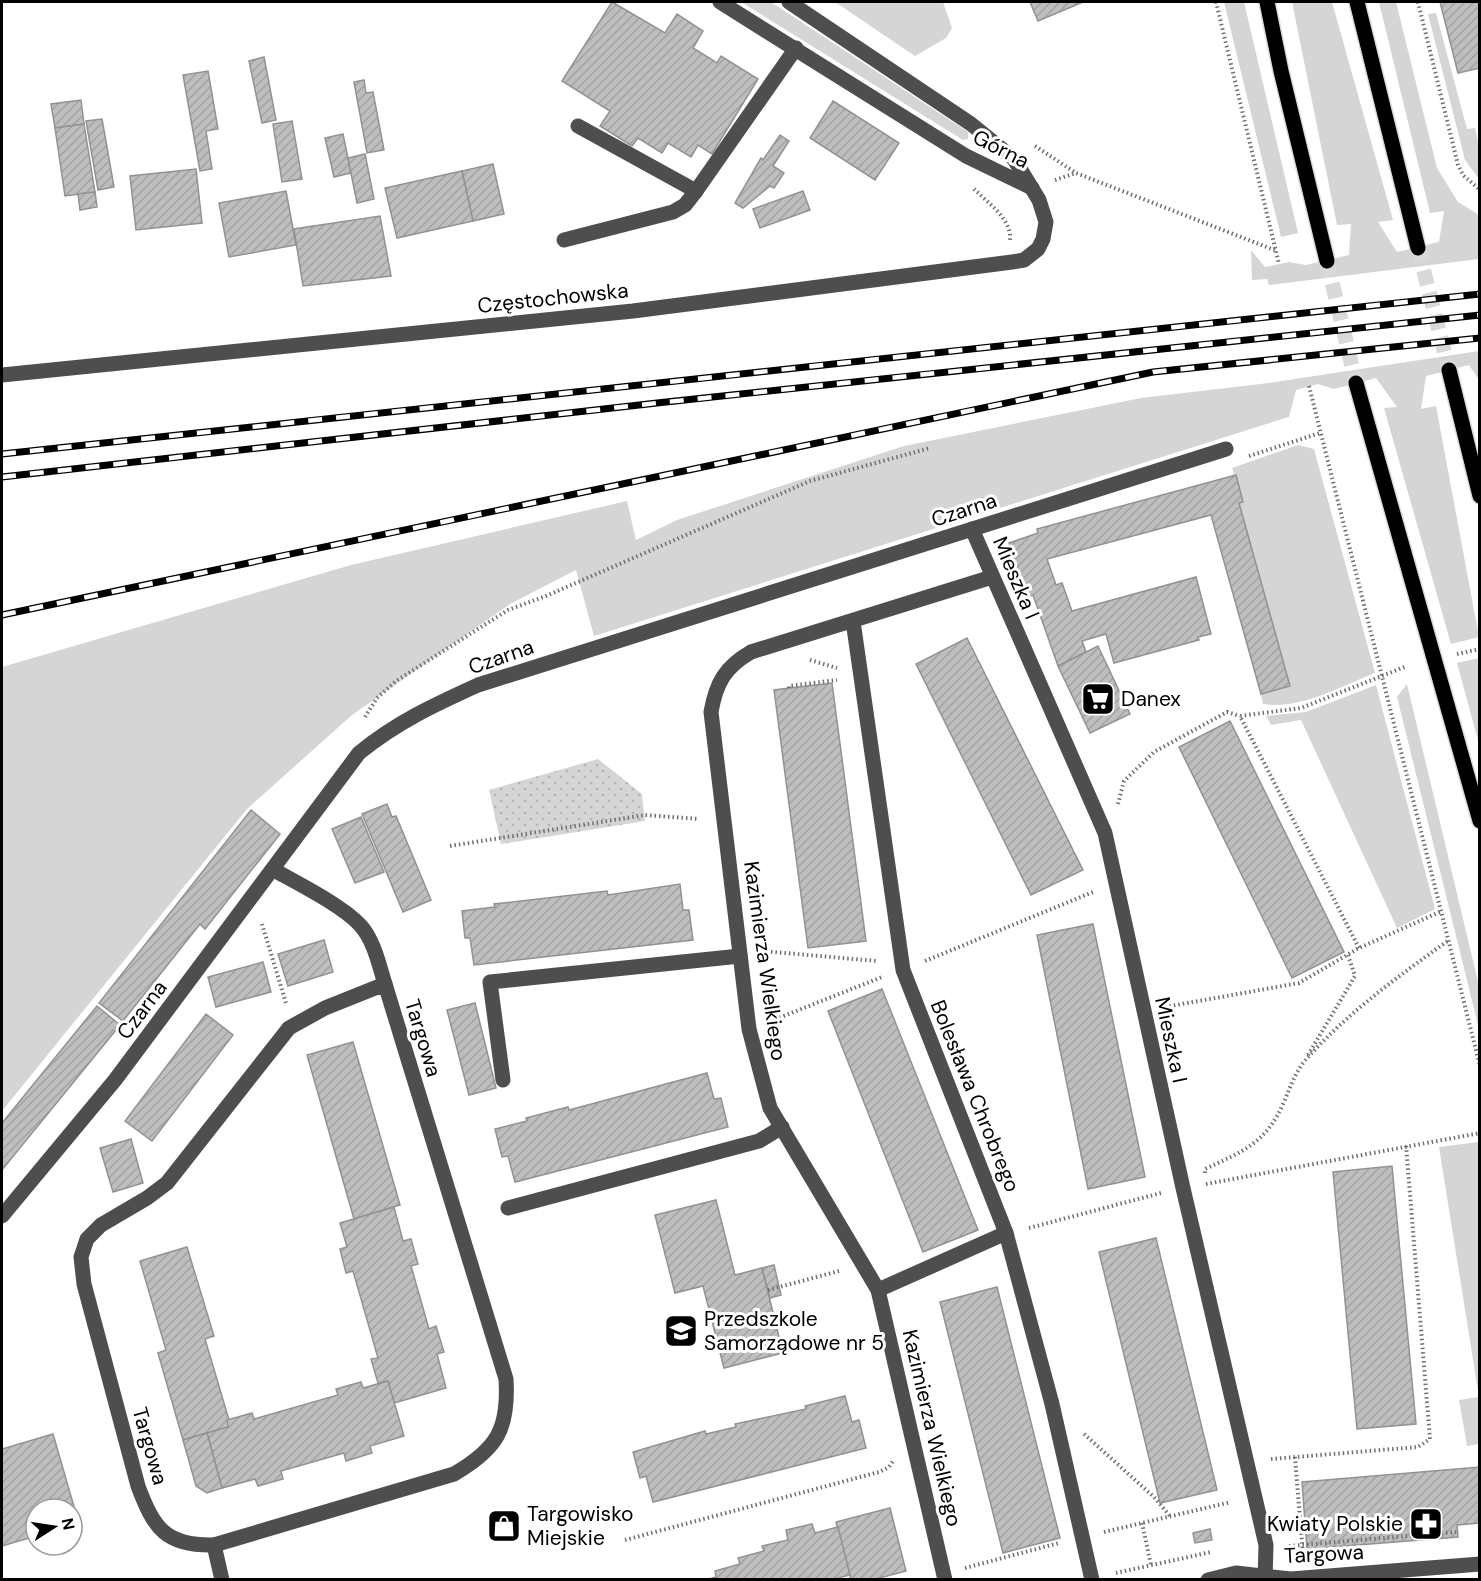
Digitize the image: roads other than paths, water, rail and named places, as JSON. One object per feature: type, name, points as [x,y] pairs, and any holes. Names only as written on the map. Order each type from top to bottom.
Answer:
[{"type":"main road","points":[[1267,2],[1281,71],[1327,261]]},
{"type":"main road","points":[[1357,2],[1418,248]]},
{"type":"main road","points":[[1449,370],[1479,496]]},
{"type":"main road","points":[[1356,383],[1479,821]]},
{"type":"street","name":"Górna","points":[[720,2],[966,156],[1032,188]]},
{"type":"street","name":"Górna","points":[[789,2],[987,135],[1014,159],[1032,188]]},
{"type":"street","points":[[564,240],[673,212],[685,205],[796,48]]},
{"type":"street","points":[[578,126],[696,191]]},
{"type":"street","name":"Częstochowska","points":[[2,373],[633,311],[1012,262],[1034,253],[1045,233],[1044,210],[1032,188]]},
{"type":"street","name":"Czarna","points":[[2,1216],[115,1080],[274,870],[359,753],[388,729],[419,711],[478,685],[1226,449]]},
{"type":"street","name":"Mieszka I","points":[[972,529],[1104,833],[1266,1545],[1266,1578]]},
{"type":"street","name":"Kazimierza Wielkiego","points":[[945,1580],[878,1290],[782,1127],[765,1093],[749,1029],[711,712],[721,676],[735,662],[752,652],[992,577]]},
{"type":"street","name":"Bolesława Chrobrego","points":[[853,621],[903,970],[1006,1233],[1052,1404],[1091,1579]]},
{"type":"street","points":[[274,870],[321,897],[360,925],[374,949],[385,984]]},
{"type":"street","points":[[503,1080],[490,982],[740,956]]},
{"type":"street","name":"Targowa","points":[[385,984],[506,1379],[507,1408],[498,1436],[480,1459],[454,1474],[214,1545],[190,1545],[168,1536],[152,1518],[143,1500],[84,1284],[81,1257],[83,1249],[87,1239],[95,1230],[147,1198],[180,1169],[289,1028],[325,1008],[385,984]]},
{"type":"street","points":[[508,1208],[759,1141],[782,1127]]},
{"type":"street","points":[[878,1290],[1006,1233]]},
{"type":"street","points":[[214,1545],[222,1580]]},
{"type":"street","name":"Targowa","points":[[1208,1580],[1236,1573],[1266,1578],[1305,1578],[1479,1564]]},
{"type":"tunnel","points":[[1418,248],[1449,370]]},
{"type":"tunnel","points":[[1327,261],[1356,383]]},
{"type":"railway","points":[[2,454],[1480,294]]},
{"type":"railway","points":[[2,477],[657,403],[1480,315]]},
{"type":"railway","points":[[2,615],[1153,372],[1480,338]]},
{"type":"place","name":"Danex","points":[[1098,699]]},
{"type":"place","name":"Przedszkole Samorządowe nr 5","points":[[681,1331]]},
{"type":"place","name":"Kwiaty Polskie","points":[[1426,1524]]},
{"type":"place","name":"Targowisko Miejskie","points":[[504,1526]]}]
